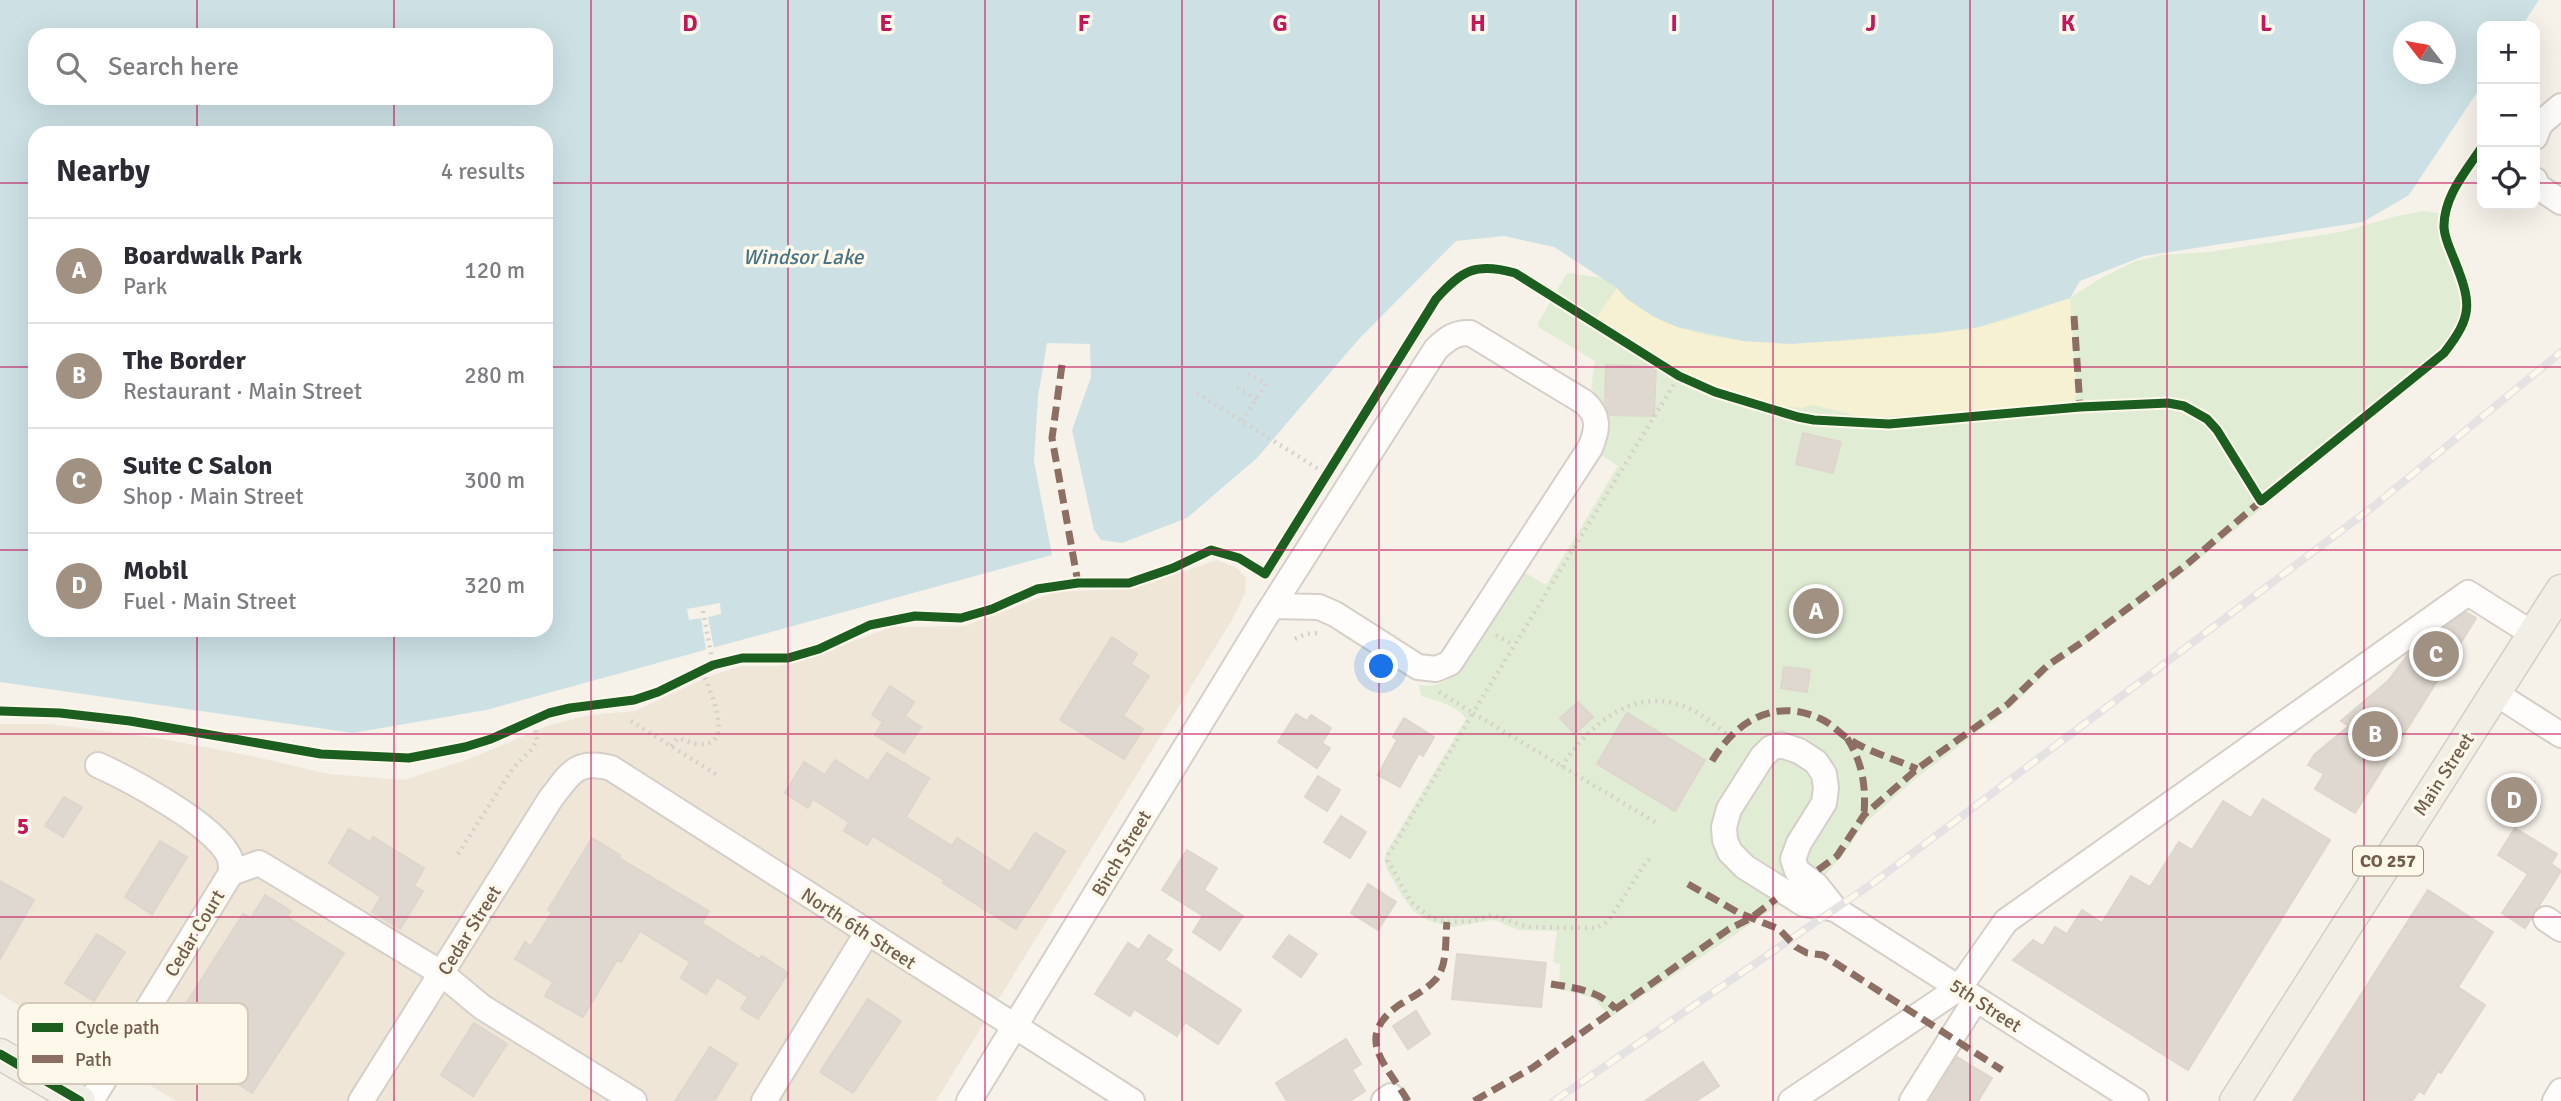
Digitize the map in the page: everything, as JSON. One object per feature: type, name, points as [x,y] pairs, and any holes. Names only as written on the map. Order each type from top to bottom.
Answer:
[{"type":"main road","name":"Main Street","points":[[2235,1101],[2561,590]]},
{"type":"main road","points":[[0,1054],[18,1065]]},
{"type":"main road","points":[[51,1084],[80,1101]]},
{"type":"street","points":[[2540,124],[2561,106]]},
{"type":"street","points":[[2540,188],[2561,202]]},
{"type":"street","name":"Birch Street","points":[[969,1101],[1273,606],[1436,349],[1460,332],[1470,333],[1592,409],[1597,420],[1596,435],[1590,448],[1450,663],[1436,669],[1419,667],[1335,614],[1319,607],[1273,606]]},
{"type":"street","points":[[1912,1101],[2006,921],[2468,593],[2533,634]]},
{"type":"street","points":[[2495,693],[2561,735]]},
{"type":"street","points":[[1781,745],[1799,751],[1816,762],[1824,775],[1824,803],[1799,843],[1793,859],[1797,871],[1816,885],[1835,909],[1804,904],[1745,867],[1730,852],[1725,840],[1724,827],[1729,809],[1762,757],[1771,748],[1781,745]]},
{"type":"street","name":"North 6th Street","points":[[585,766],[592,763],[611,768],[1132,1101]]},
{"type":"street","points":[[98,765],[118,774],[201,827],[218,842],[230,858],[231,873],[258,863],[441,973],[482,1007],[634,1101]]},
{"type":"street","name":"Cedar Street","points":[[361,1101],[551,798],[572,772],[585,766]]},
{"type":"street","name":"Cedar Court","points":[[151,1003],[231,873]]},
{"type":"street","name":"5th Street","points":[[1835,909],[2136,1101]]},
{"type":"street","points":[[764,1101],[867,933]]},
{"type":"street","points":[[1791,1101],[1968,994]]},
{"type":"street","name":"Cedar Court","points":[[91,1101],[101,1084]]},
{"type":"street","points":[[2555,1101],[2561,1091]]},
{"type":"path","points":[[1667,368],[1691,381]]},
{"type":"path","points":[[1242,421],[1266,384],[1247,373]]},
{"type":"path","points":[[1652,857],[1646,862],[1609,920],[1596,928],[1528,927],[1492,915],[1472,921],[1447,922],[1431,918],[1420,911],[1401,887],[1388,861],[1388,854],[1679,376]]},
{"type":"path","points":[[1237,387],[1256,399]]},
{"type":"path","points":[[1198,393],[1326,479],[1336,463]]},
{"type":"path","points":[[691,675],[718,664],[703,611]]},
{"type":"path","points":[[671,746],[678,738],[701,745],[711,742],[718,734],[720,726],[702,670]]},
{"type":"path","points":[[1562,767],[1572,750],[1602,720],[1647,701],[1663,700],[1683,705],[1729,736]]},
{"type":"path","points":[[1473,713],[1654,822]]},
{"type":"path","points":[[523,726],[538,718]]},
{"type":"path","points":[[458,854],[513,768],[532,749],[537,740],[538,718]]},
{"type":"path","points":[[631,721],[717,775]]},
{"type":"shaded area","points":[[1217,560],[1237,568],[1246,578],[1245,593],[1232,620],[936,1101],[176,1101],[148,1084],[248,1084],[248,1003],[18,1005],[0,994],[0,724],[50,724],[152,737],[329,774],[404,780],[469,759],[547,726],[589,715],[635,711],[707,677],[741,666],[777,666],[892,627],[965,626],[1054,592],[1135,588]]},
{"type":"green space","points":[[2423,211],[2451,215],[2453,239],[2471,292],[2472,305],[2466,328],[2441,363],[2167,585],[2052,668],[2009,709],[1915,779],[1863,825],[1845,853],[1826,874],[1611,1017],[1593,998],[1559,989],[1560,964],[1553,962],[1557,931],[1518,930],[1494,920],[1452,927],[1429,921],[1414,912],[1401,894],[1384,860],[1387,851],[1466,719],[1452,707],[1421,696],[1419,685],[1431,686],[1444,682],[1464,667],[1524,572],[1546,585],[1618,466],[1598,453],[1604,419],[1601,405],[1591,388],[1595,361],[1538,327],[1567,273],[1603,278],[1617,288],[2070,298],[2103,277],[2136,261],[2162,255],[2209,252],[2341,232]]},
{"type":"sand","points":[[1617,288],[1643,310],[1673,325],[1708,335],[1783,343],[1957,331],[2002,321],[2070,298],[2077,394],[2072,404],[1867,418],[1813,405],[1801,408],[1777,405],[1694,377],[1597,317]]},
{"type":"water","name":"Windsor Lake","points":[[0,0],[2539,0],[2525,21],[2477,21],[2477,93],[2409,195],[2363,222],[2144,256],[2080,281],[2070,298],[1979,327],[1792,344],[1743,341],[1677,327],[1654,317],[1627,299],[1617,288],[1554,247],[1504,236],[1456,241],[1359,339],[1257,458],[1187,518],[1122,543],[1101,540],[1094,530],[1072,430],[1091,377],[1090,344],[1047,343],[1038,397],[1034,461],[1052,555],[486,710],[353,733],[0,682]]},
{"type":"pier","points":[[720,603],[721,614],[708,617],[714,649],[706,650],[701,618],[689,620],[687,609]]},
{"type":"building","points":[[1606,365],[1656,367],[1654,416],[1610,415],[1605,403]]},
{"type":"building","points":[[1803,433],[1841,442],[1833,473],[1796,464]]},
{"type":"building","points":[[2466,612],[2476,618],[2355,813],[2315,789],[2324,774],[2308,765],[2315,754],[2349,726],[2341,721],[2388,681],[2409,653]]},
{"type":"building","points":[[1112,637],[1137,654],[1131,664],[1149,676],[1123,716],[1143,729],[1124,759],[1060,720]]},
{"type":"building","points":[[1784,667],[1810,670],[1807,692],[1781,688]]},
{"type":"building","points":[[890,686],[914,702],[905,716],[921,727],[904,753],[875,735],[883,722],[872,715]]},
{"type":"building","points":[[1578,702],[1593,717],[1575,734],[1560,718]]},
{"type":"building","points":[[1627,713],[1705,760],[1675,811],[1597,764]]},
{"type":"building","points":[[1296,714],[1307,721],[1311,715],[1331,728],[1322,743],[1330,748],[1317,768],[1278,742]]},
{"type":"building","points":[[1404,718],[1434,737],[1423,756],[1419,753],[1400,787],[1378,775],[1397,740],[1393,737]]},
{"type":"building","points":[[887,753],[929,778],[906,817],[952,846],[957,838],[1010,872],[1035,833],[1065,851],[1016,929],[873,836],[867,845],[844,831],[849,822],[813,799],[808,808],[785,793],[804,762],[825,775],[835,760],[868,781]]},
{"type":"building","points":[[1318,776],[1340,790],[1327,811],[1305,797]]},
{"type":"building","points":[[2534,782],[2540,807],[2496,818],[2490,793]]},
{"type":"building","points":[[64,797],[82,807],[63,837],[45,826]]},
{"type":"building","points":[[2263,799],[2330,840],[2188,1070],[2013,960],[2033,940],[2043,946],[2055,927],[2067,934],[2082,910],[2102,923],[2131,876],[2150,887],[2179,842],[2192,850],[2223,801],[2251,818]]},
{"type":"building","points":[[1341,816],[1366,832],[1350,858],[1324,842]]},
{"type":"building","points":[[2515,828],[2557,854],[2551,864],[2561,871],[2525,928],[2502,913],[2528,874],[2498,855]]},
{"type":"building","points":[[349,829],[370,842],[373,837],[424,868],[414,886],[423,891],[400,929],[372,912],[381,897],[329,863]]},
{"type":"building","points":[[592,838],[620,855],[619,858],[709,911],[702,923],[759,959],[762,956],[788,973],[758,1019],[741,1009],[748,997],[717,977],[706,994],[681,978],[690,962],[640,931],[621,962],[617,960],[583,1017],[545,996],[553,982],[515,959],[525,942],[531,946],[552,912],[548,910]]},
{"type":"building","points":[[160,841],[187,857],[152,914],[125,897]]},
{"type":"building","points":[[1187,850],[1217,868],[1204,890],[1243,916],[1220,950],[1193,932],[1203,916],[1162,890]]},
{"type":"building","points":[[0,881],[34,900],[0,959]]},
{"type":"building","points":[[1368,884],[1396,902],[1378,930],[1351,913]]},
{"type":"building","points":[[2428,890],[2493,932],[2458,987],[2485,1005],[2441,1073],[2438,1071],[2424,1094],[2419,1091],[2412,1101],[2293,1101]]},
{"type":"building","points":[[265,895],[291,911],[287,917],[344,953],[252,1093],[238,1084],[248,1084],[248,1003],[186,1003],[243,914],[251,918]]},
{"type":"building","points":[[97,934],[125,952],[94,1001],[65,983]]},
{"type":"building","points":[[1149,935],[1172,950],[1165,960],[1241,1010],[1218,1044],[1185,1022],[1177,1036],[1134,1009],[1130,1016],[1095,994],[1128,943],[1139,950]]},
{"type":"building","points":[[1289,935],[1317,954],[1301,977],[1273,957]]},
{"type":"building","points":[[1457,954],[1546,963],[1541,1007],[1452,999]]},
{"type":"building","points":[[868,999],[901,1021],[853,1093],[820,1072]]},
{"type":"building","points":[[1416,1011],[1430,1034],[1408,1049],[1393,1026]]},
{"type":"building","points":[[474,1023],[507,1044],[473,1096],[441,1075]]},
{"type":"building","points":[[1346,1039],[1361,1064],[1352,1070],[1365,1091],[1350,1101],[1287,1101],[1276,1083]]},
{"type":"building","points":[[710,1047],[737,1064],[714,1101],[675,1101]]},
{"type":"building","points":[[1957,1057],[1992,1078],[1978,1101],[1930,1101]]},
{"type":"building","points":[[1703,1062],[1719,1086],[1696,1101],[1645,1101]]},
{"type":"railway","points":[[1554,1101],[1873,883],[2374,506],[2561,352]]},
{"type":"marked path","points":[[2074,316],[2080,407]]},
{"type":"marked path","points":[[1062,365],[1052,438],[1078,583]]},
{"type":"marked path","points":[[1818,870],[1837,856],[1864,815],[1917,769],[2008,704],[2048,665],[2186,565],[2261,501]]},
{"type":"marked path","points":[[1712,761],[1733,734],[1745,724],[1773,712],[1788,711],[1821,719],[1855,743],[1917,769]]},
{"type":"marked path","points":[[1847,738],[1857,757],[1862,775],[1864,815]]},
{"type":"marked path","points":[[1688,884],[1739,913],[1779,929],[1796,947],[1807,953],[1823,955],[2002,1070]]},
{"type":"marked path","points":[[1474,1101],[1532,1068],[1776,899]]},
{"type":"marked path","points":[[1408,1101],[1378,1052],[1378,1029],[1385,1017],[1427,987],[1439,974],[1444,960],[1447,922]]},
{"type":"marked path","points":[[1551,984],[1594,994],[1616,1009]]},
{"type":"cycle path","points":[[0,711],[60,713],[130,721],[321,754],[409,758],[491,739],[549,713],[634,700],[658,692],[713,665],[742,658],[788,658],[819,649],[870,625],[915,616],[961,618],[992,609],[1037,589],[1078,583],[1129,583],[1173,568],[1211,550],[1239,558],[1265,574],[1436,299],[1462,275],[1490,268],[1515,273],[1679,376],[1715,392],[1798,417],[1889,424],[2080,407],[2168,403],[2184,406],[2207,419],[2217,430],[2261,501],[2444,353],[2454,340],[2467,308],[2464,286],[2445,236],[2445,217],[2451,195],[2477,155]]},
{"type":"cycle path","points":[[0,1054],[18,1065]]},
{"type":"cycle path","points":[[51,1084],[80,1101]]},
{"type":"place","name":"Boardwalk Park","points":[[1816,611]]},
{"type":"place","name":"Suite C Salon","points":[[2436,654]]},
{"type":"place","name":"The Border","points":[[2375,734]]},
{"type":"place","name":"Mobil","points":[[2514,800]]}]
